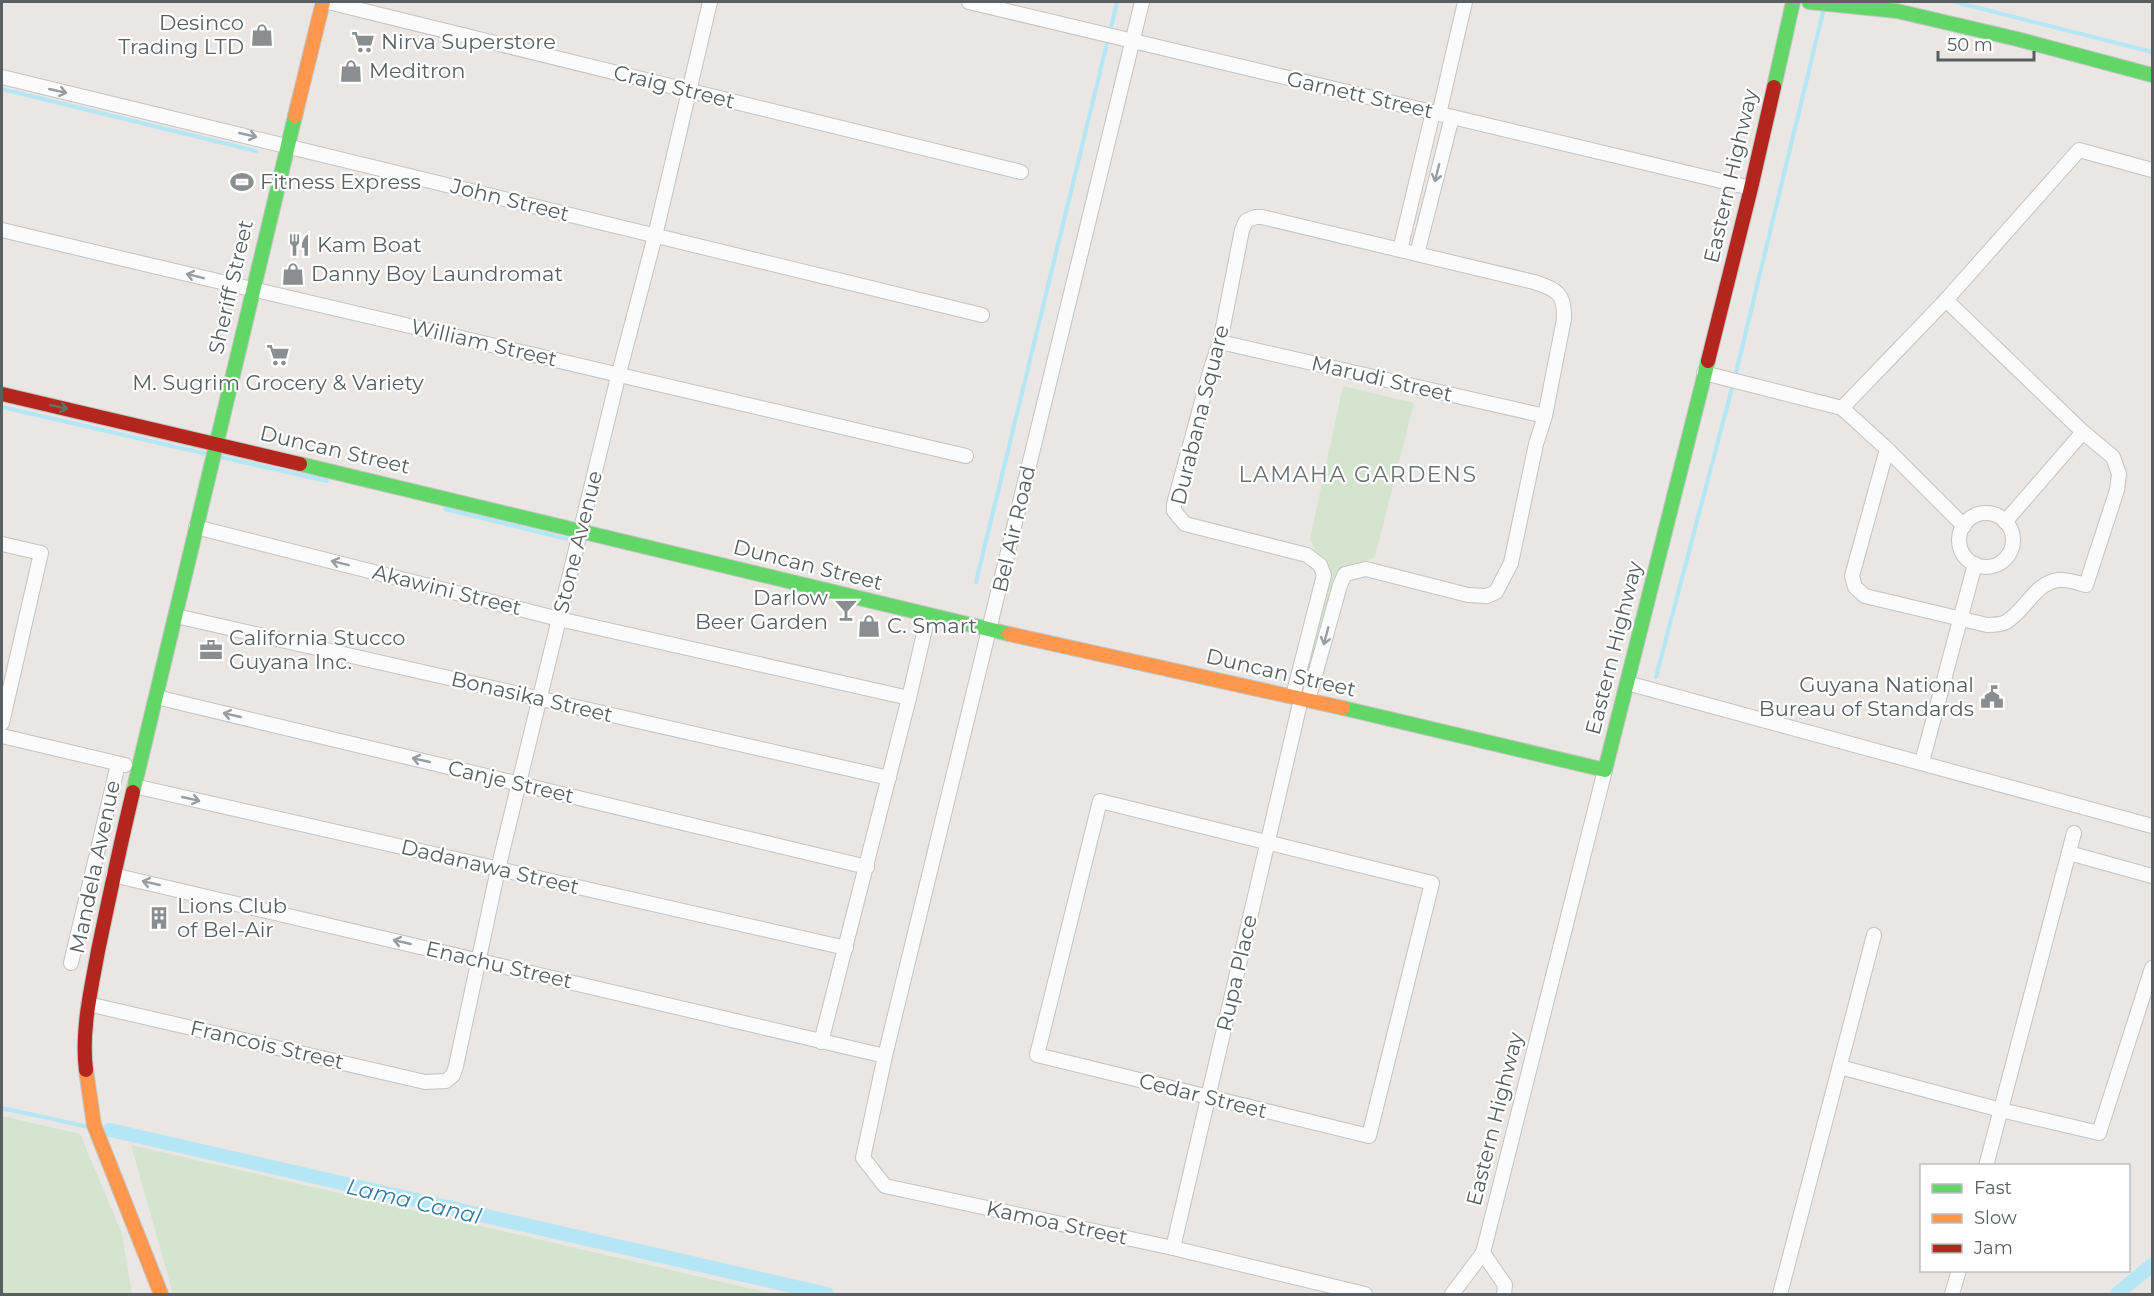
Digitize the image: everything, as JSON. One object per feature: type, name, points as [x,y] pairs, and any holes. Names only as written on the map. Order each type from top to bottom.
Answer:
[{"type":"street","name":"Sheriff Street","points":[[215,452],[287,144],[323,2]]},
{"type":"street","name":"Craig Street","points":[[328,2],[1021,172]]},
{"type":"street","name":"Stone Avenue","points":[[446,1081],[453,1075],[456,1066],[498,869],[619,373],[655,236],[710,2]]},
{"type":"street","name":"Garnett Street","points":[[969,2],[1751,188]]},
{"type":"street","name":"Bel Air Road","points":[[885,1056],[1142,2]]},
{"type":"street","points":[[1416,254],[1441,114],[1465,2]]},
{"type":"street","name":"Eastern Highway","points":[[1452,1294],[1483,1253],[1751,188],[1793,2]]},
{"type":"street","points":[[1811,2],[1897,11],[2017,39],[2152,75]]},
{"type":"street","name":"John Street","points":[[2,77],[287,144],[982,315]]},
{"type":"street","points":[[1400,250],[1441,114]]},
{"type":"street","points":[[1842,408],[1946,300],[2079,150],[2152,170]]},
{"type":"street","name":"Durabana Square","points":[[1324,575],[1320,565],[1306,555],[1196,528],[1185,524],[1174,512],[1177,492],[1220,342],[1242,230],[1246,221],[1255,217],[1534,282],[1551,289],[1563,298],[1564,319],[1545,416],[1536,444],[1511,563],[1496,592],[1487,596],[1468,595],[1366,569],[1345,574],[1342,580]]},
{"type":"street","name":"William Street","points":[[2,230],[966,456]]},
{"type":"street","points":[[1887,449],[1852,576],[1855,587],[1865,596],[1987,625],[2003,623],[2050,582],[2064,580],[2086,585],[2117,490],[2119,474],[2113,457],[1946,300]]},
{"type":"street","name":"Marudi Street","points":[[1220,342],[1545,416]]},
{"type":"street","points":[[1704,374],[1842,408],[1887,449],[1964,526]]},
{"type":"street","name":"Duncan Street","points":[[2,394],[215,452],[581,531],[990,631],[1301,698],[1605,770]]},
{"type":"street","points":[[2006,522],[2084,432]]},
{"type":"street","name":"Mandela Avenue","points":[[161,1294],[94,1125],[83,1048],[88,1004],[113,874],[215,452]]},
{"type":"street","points":[[1984,513],[1995,515],[2006,522],[2010,527],[2013,542],[2008,555],[1996,565],[1982,566],[1968,560],[1960,548],[1959,540],[1964,526],[1972,517],[1984,513]]},
{"type":"street","name":"Akawini Street","points":[[196,527],[559,619],[909,698]]},
{"type":"street","points":[[2,544],[40,553],[5,685],[2,723]]},
{"type":"street","points":[[1922,762],[1975,564]]},
{"type":"street","points":[[1324,575],[1342,580],[1301,698],[1324,575]]},
{"type":"street","name":"Bonasika Street","points":[[176,616],[889,778]]},
{"type":"street","points":[[822,1042],[928,616]]},
{"type":"street","points":[[1627,683],[2152,826]]},
{"type":"street","name":"Canje Street","points":[[156,697],[867,867]]},
{"type":"street","name":"Rupa Place","points":[[1173,1248],[1301,698]]},
{"type":"street","points":[[2,736],[139,768]]},
{"type":"street","points":[[71,963],[118,764]]},
{"type":"street","name":"Dadanawa Street","points":[[134,786],[846,948]]},
{"type":"street","name":"Cedar Street","points":[[1100,801],[1268,842],[1432,883],[1369,1136],[1037,1055],[1100,801]]},
{"type":"street","points":[[1987,1164],[2074,832]]},
{"type":"street","points":[[2069,853],[2152,876]]},
{"type":"street","name":"Enachu Street","points":[[113,874],[885,1056]]},
{"type":"street","points":[[1780,1294],[1874,935]]},
{"type":"street","points":[[1840,1067],[2001,1110],[2099,1133],[2152,968]]},
{"type":"street","name":"Francois Street","points":[[88,1004],[425,1082],[446,1081]]},
{"type":"street","name":"Kamoa Street","points":[[885,1056],[863,1158],[885,1186],[1173,1248],[1365,1294]]},
{"type":"street","points":[[1483,1253],[1505,1285],[1504,1294]]},
{"type":"street","points":[[1952,1294],[1958,1272]]},
{"type":"green space","points":[[1343,386],[1414,403],[1375,557],[1342,572],[1306,696],[1291,692],[1324,568],[1310,539]]},
{"type":"green space","points":[[2,1116],[80,1134],[122,1234],[132,1294],[2,1294]]},
{"type":"green space","points":[[131,1145],[774,1294],[173,1294]]},
{"type":"waterway","points":[[976,582],[1117,2]]},
{"type":"waterway","points":[[1955,2],[2152,52]]},
{"type":"waterway","points":[[1735,377],[1824,8]]},
{"type":"waterway","points":[[2,89],[256,151]]},
{"type":"waterway","points":[[1656,677],[1733,384]]},
{"type":"waterway","points":[[2,407],[207,454]]},
{"type":"waterway","points":[[220,457],[327,481]]},
{"type":"waterway","points":[[445,509],[567,539]]},
{"type":"waterway","name":"Lama Canal","points":[[2,1108],[89,1127]]},
{"type":"waterway","name":"Lama Canal","points":[[110,1130],[827,1294]]},
{"type":"waterway","points":[[2117,1294],[2152,1265]]},
{"type":"traffic: fast","points":[[1774,87],[1793,2]]},
{"type":"traffic: fast","points":[[1809,2],[1897,11],[2017,39],[2152,75]]},
{"type":"traffic: fast","points":[[133,792],[295,116]]},
{"type":"traffic: fast","points":[[1343,708],[1605,770],[1708,361]]},
{"type":"traffic: fast","points":[[300,464],[1009,634]]},
{"type":"traffic: slow","points":[[295,116],[323,2]]},
{"type":"traffic: slow","points":[[1009,634],[1343,708]]},
{"type":"traffic: slow","points":[[86,1070],[94,1125],[161,1294]]},
{"type":"traffic: jam","points":[[1708,361],[1774,87]]},
{"type":"traffic: jam","points":[[2,394],[300,464]]},
{"type":"traffic: jam","points":[[86,1070],[85,1040],[90,996],[110,891],[133,792]]},
{"type":"place","name":"Desinco Trading LTD","points":[[262,35]]},
{"type":"place","name":"Nirva Superstore","points":[[363,42]]},
{"type":"place","name":"Meditron","points":[[351,71]]},
{"type":"place","name":"Fitness Express","points":[[242,182]]},
{"type":"place","name":"Kam Boat","points":[[299,245]]},
{"type":"place","name":"Danny Boy Laundromat","points":[[293,274]]},
{"type":"place","name":"M. Sugrim Grocery & Variety","points":[[278,355]]},
{"type":"place","name":"Darlow Beer Garden","points":[[846,610]]},
{"type":"place","name":"C. Smart","points":[[869,626]]},
{"type":"place","name":"California Stucco Guyana Inc.","points":[[211,650]]},
{"type":"place","name":"Guyana National Bureau of Standards","points":[[1992,697]]},
{"type":"place","name":"Lions Club of Bel-Air","points":[[159,918]]},
{"type":"district","name":"LAMAHA GARDENS","points":[[1358,474]]}]
